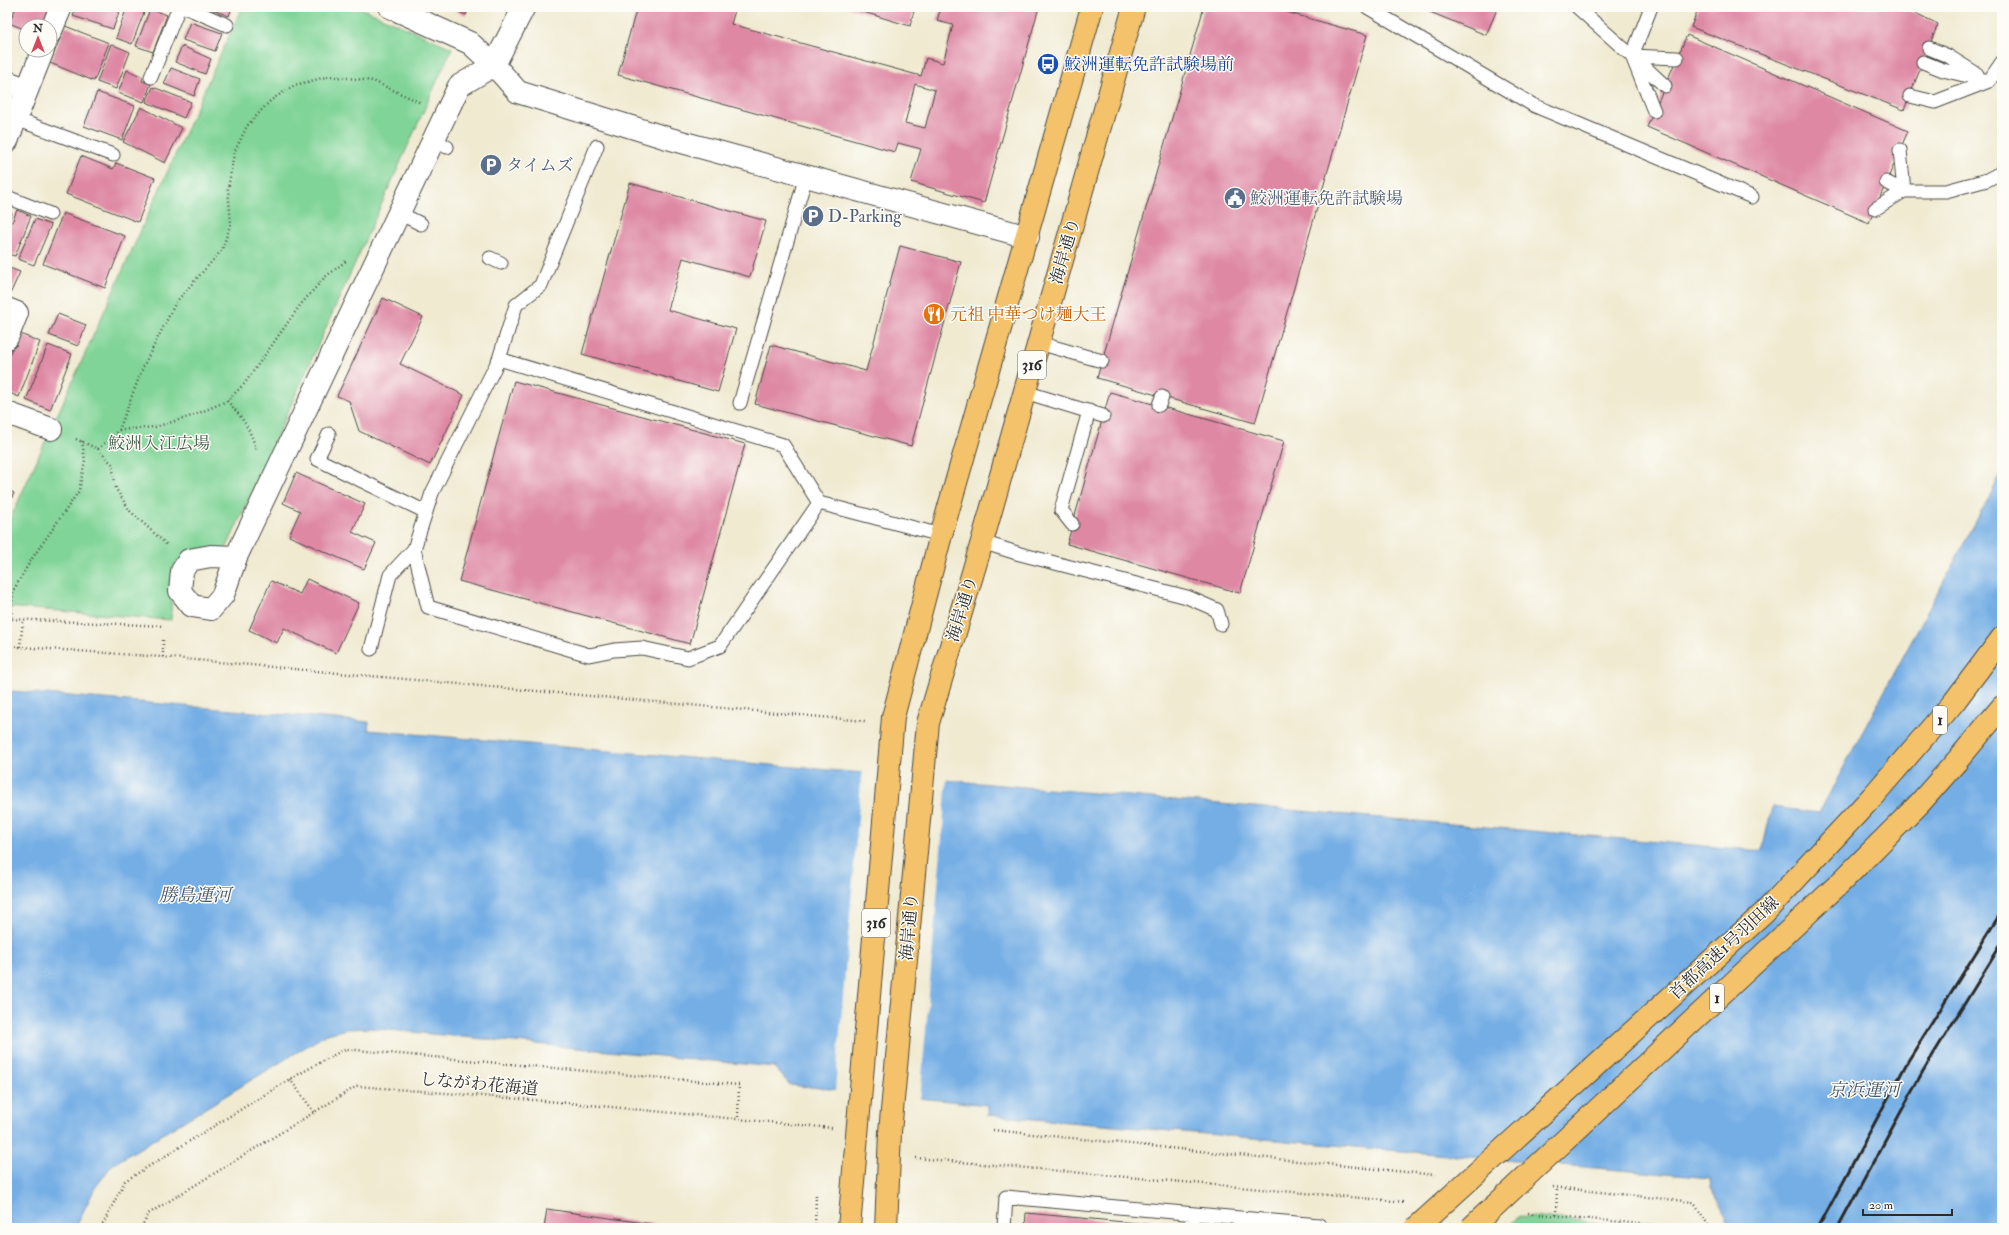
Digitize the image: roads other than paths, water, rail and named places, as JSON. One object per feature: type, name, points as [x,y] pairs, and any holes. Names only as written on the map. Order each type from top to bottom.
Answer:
[{"type":"main road","name":"海岸通り","points":[[849,1228],[893,717],[941,535],[1028,237],[1092,7]]},
{"type":"main road","name":"海岸通り","points":[[886,1228],[890,1132],[928,723],[982,542],[1134,7]]},
{"type":"main road","name":"首都高速1号羽田線","points":[[1416,1228],[1765,912],[1916,748],[1954,702],[2002,638]]},
{"type":"main road","name":"首都高速1号羽田線","points":[[1471,1228],[1840,884],[1919,804],[2002,707]]},
{"type":"street","points":[[56,18],[61,7]]},
{"type":"street","points":[[390,7],[470,43],[494,65],[518,92],[667,138],[1028,237]]},
{"type":"street","points":[[236,557],[399,212],[440,143],[459,86],[494,65],[524,7]]},
{"type":"street","points":[[7,141],[16,119],[17,85],[37,58]]},
{"type":"street","points":[[7,309],[17,313],[7,338]]},
{"type":"street","points":[[7,413],[51,429]]},
{"type":"lane","points":[[151,77],[179,7]]},
{"type":"lane","points":[[185,7],[227,25]]},
{"type":"lane","points":[[1367,7],[1533,106],[1752,197]]},
{"type":"lane","points":[[1577,7],[1665,86]]},
{"type":"lane","points":[[1651,7],[1632,56],[1654,111]]},
{"type":"lane","points":[[1929,48],[1948,56],[1989,81]]},
{"type":"lane","points":[[1632,56],[1677,58]]},
{"type":"lane","points":[[1923,62],[1943,70],[1989,81]]},
{"type":"lane","points":[[1910,96],[1936,102],[1989,81],[2002,62]]},
{"type":"lane","points":[[16,119],[114,155]]},
{"type":"lane","points":[[371,649],[390,575],[414,549],[432,493],[499,358],[516,305],[541,285],[597,146]]},
{"type":"lane","points":[[1900,150],[1904,191]]},
{"type":"lane","points":[[1886,182],[1904,191],[1946,191],[1987,180],[2002,172]]},
{"type":"lane","points":[[740,403],[806,176]]},
{"type":"lane","points":[[1875,209],[1904,191]]},
{"type":"lane","points":[[7,197],[50,214]]},
{"type":"lane","points":[[399,212],[421,224]]},
{"type":"lane","points":[[1039,343],[1102,361]]},
{"type":"lane","points":[[499,358],[783,445],[819,503],[941,535]]},
{"type":"lane","points":[[1025,392],[1104,416]]},
{"type":"lane","points":[[1072,524],[1061,510],[1089,411]]},
{"type":"lane","points":[[330,434],[317,459],[426,512]]},
{"type":"lane","points":[[414,549],[428,607],[589,654],[642,648],[688,658],[720,646],[819,503]]},
{"type":"lane","points":[[982,542],[1020,554],[1187,597],[1218,610],[1221,624]]},
{"type":"lane","points":[[1004,1228],[1006,1197],[1319,1225],[1322,1228]]},
{"type":"lane","points":[[1190,1228],[1192,1214]]},
{"type":"water","name":"勝島運河","points":[[2002,473],[2002,1228],[1732,1228],[1711,1188],[1710,1178],[988,1115],[988,1105],[790,1085],[774,1067],[369,1028],[348,1029],[327,1034],[112,1165],[95,1188],[75,1228],[7,1228],[7,693],[12,691],[369,722],[368,730],[1762,851],[1772,807],[1819,813]]},
{"type":"railway","points":[[1818,1228],[1908,1061],[2002,911]]},
{"type":"railway","points":[[1838,1228],[1923,1071],[2002,943]]},
{"type":"place","name":"鮫洲運転免許試験場前","points":[[1048,64]]},
{"type":"place","name":"タイムズ","points":[[491,165]]},
{"type":"place","name":"鮫洲運転免許試験場","points":[[1235,198]]},
{"type":"place","name":"D-Parking","points":[[813,216]]},
{"type":"place","name":"元祖 中華つけ麺大王","points":[[934,314]]},
{"type":"park label","name":"鮫洲入江広場","points":[[159,443]]},
{"type":"water label","name":"京浜運河","points":[[1864,1090]]}]
